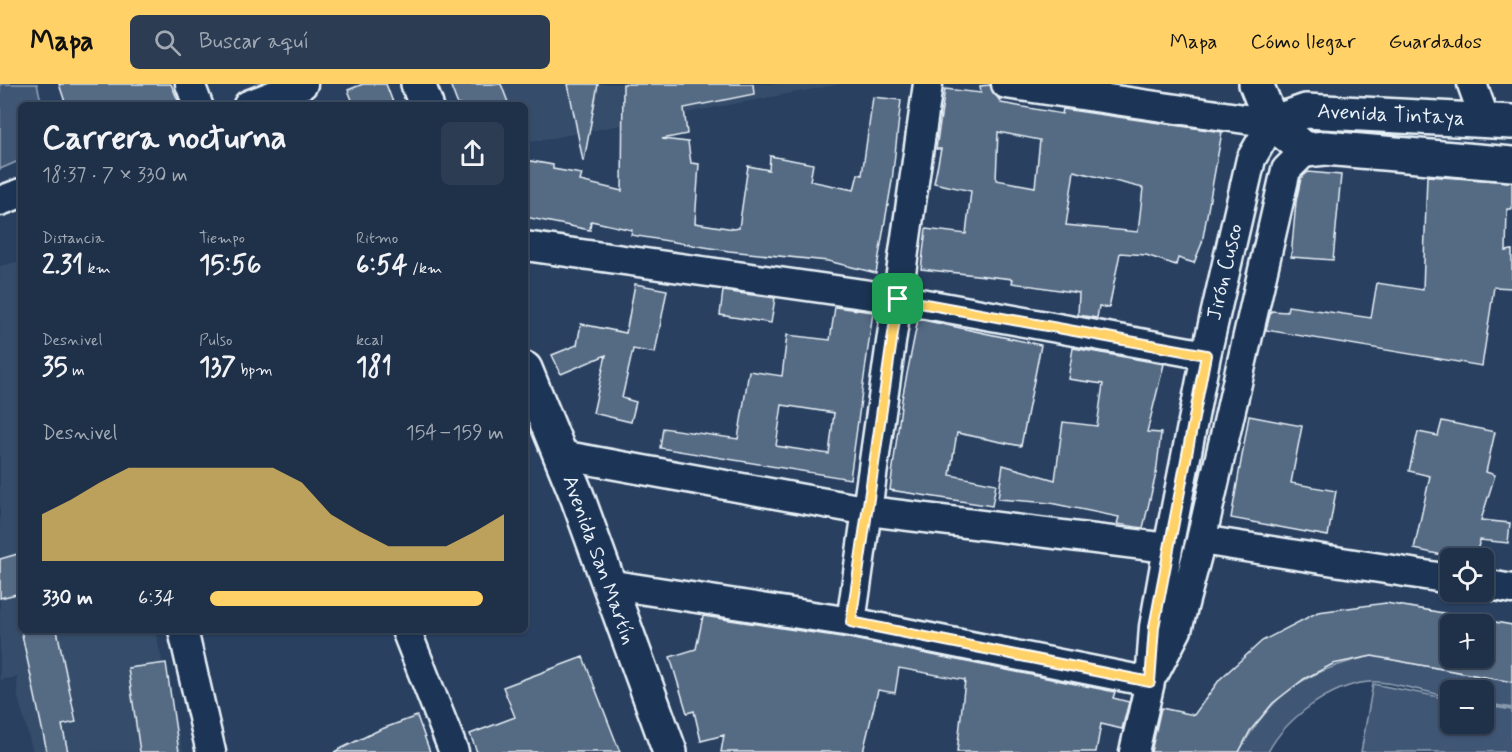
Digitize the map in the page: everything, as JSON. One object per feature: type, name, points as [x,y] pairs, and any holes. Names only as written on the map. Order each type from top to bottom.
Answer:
[{"type":"main road","points":[[418,84],[425,102]]},
{"type":"main road","points":[[1256,84],[1272,123],[1306,150]]},
{"type":"main road","name":"Avenida Tintaya","points":[[1272,123],[1306,111],[1499,121]]},
{"type":"main road","name":"Avenida Tintaya","points":[[1306,150],[1325,148],[1512,164]]},
{"type":"main road","name":"Avenida San Martín","points":[[528,376],[561,455],[670,752]]},
{"type":"street","points":[[190,84],[197,102]]},
{"type":"street","points":[[256,102],[303,84]]},
{"type":"street","points":[[851,622],[869,511],[928,84]]},
{"type":"street","points":[[1006,84],[1272,123]]},
{"type":"street","points":[[1472,84],[1499,121]]},
{"type":"street","name":"Jirón Cusco","points":[[1134,752],[1150,682],[1154,627],[1206,355],[1251,159],[1272,123]]},
{"type":"street","name":"Jirón Cusco","points":[[1150,682],[1177,630],[1201,540],[1286,170],[1306,150]]},
{"type":"street","points":[[0,201],[18,195]]},
{"type":"street","points":[[528,246],[898,299],[1206,355]]},
{"type":"street","points":[[561,455],[869,511],[1168,548]]},
{"type":"street","points":[[1201,540],[1440,577]]},
{"type":"street","points":[[607,584],[851,622],[1150,682]]},
{"type":"street","points":[[1494,586],[1512,589]]},
{"type":"street","points":[[184,633],[211,752]]},
{"type":"street","points":[[407,633],[454,752]]},
{"type":"shaded area","points":[[0,84],[37,84],[41,102],[18,102],[18,161],[0,169]]},
{"type":"shaded area","points":[[460,84],[841,84],[528,142],[528,102],[467,102]]},
{"type":"shaded area","points":[[18,262],[18,633],[156,633],[183,752],[33,752],[18,697],[17,677],[0,680],[0,266]]},
{"type":"shaded area","points":[[1372,656],[1512,682],[1512,708],[1494,705],[1494,680],[1440,680],[1440,695],[1397,685],[1368,682],[1339,690],[1310,706],[1286,727],[1268,752],[1239,752],[1252,731],[1278,699],[1310,677],[1328,668]]},
{"type":"shaded area","points":[[1373,684],[1440,697],[1440,734],[1494,734],[1494,707],[1512,710],[1512,752],[1361,752]]},
{"type":"building","points":[[59,84],[171,84],[179,102],[65,102]]},
{"type":"building","points":[[363,84],[386,84],[393,102],[353,102],[348,90]]},
{"type":"building","points":[[450,84],[501,84],[508,102],[457,102]]},
{"type":"building","points":[[568,84],[598,84],[584,161],[583,161]]},
{"type":"building","points":[[623,84],[753,84],[754,94],[684,108],[687,134],[662,139],[688,142],[691,163],[699,164],[695,223],[734,229],[739,228],[748,166],[769,170],[770,156],[813,164],[810,181],[854,190],[858,174],[862,175],[873,97],[901,100],[892,181],[876,273],[828,261],[729,251],[631,235],[632,230],[591,221],[590,230],[528,218],[528,161],[553,165],[553,169],[582,174],[580,181],[622,191]]},
{"type":"building","points":[[990,85],[1001,103],[1062,114],[1063,109],[1222,132],[1202,243],[1194,263],[1178,258],[1176,265],[1146,255],[1120,253],[1109,308],[1099,306],[1097,318],[1078,315],[1079,293],[1012,283],[1013,279],[921,269],[926,229],[966,234],[971,191],[934,183],[941,149],[936,149],[945,89],[981,93],[980,86]],"holes":[[[998,132],[1040,140],[1035,187],[996,180]],[[1074,171],[1143,188],[1138,232],[1066,225]]]},
{"type":"building","points":[[1308,172],[1341,175],[1333,260],[1291,257],[1296,202],[1301,178]]},
{"type":"building","points":[[1427,176],[1512,182],[1512,209],[1507,209],[1506,251],[1512,250],[1512,288],[1494,287],[1482,366],[1266,330],[1271,311],[1287,312],[1288,306],[1371,318],[1377,283],[1423,290]]},
{"type":"building","points":[[635,284],[667,290],[655,353],[633,349],[622,398],[636,402],[631,422],[593,413],[606,355],[561,374],[552,355],[577,345],[581,324],[626,333]]},
{"type":"building","points":[[723,291],[775,298],[771,323],[720,315]]},
{"type":"building","points":[[835,307],[873,312],[850,479],[660,448],[663,428],[738,439],[749,371],[782,376],[787,335],[830,340]],"holes":[[[782,405],[834,413],[829,454],[776,446]]]},
{"type":"building","points":[[918,319],[1041,345],[1021,446],[957,433],[950,475],[996,484],[992,506],[890,490],[902,399]]},
{"type":"building","points":[[1073,348],[1164,364],[1147,432],[1161,433],[1156,474],[1143,528],[1117,524],[1119,517],[1050,503],[998,499],[1003,465],[1055,480],[1063,422],[1097,426],[1103,384],[1068,379]]},
{"type":"building","points":[[1249,416],[1302,426],[1291,483],[1336,491],[1328,536],[1231,518]]},
{"type":"building","points":[[1442,421],[1495,432],[1486,472],[1495,475],[1481,520],[1510,523],[1508,543],[1480,540],[1478,548],[1440,548],[1440,555],[1414,549],[1430,476],[1409,471],[1418,432],[1438,436]]},
{"type":"building","points":[[18,554],[18,594],[0,598],[0,559]]},
{"type":"building","points":[[1386,603],[1449,614],[1440,614],[1440,668],[1494,668],[1494,622],[1512,625],[1512,682],[1372,656],[1333,664],[1304,679],[1273,703],[1250,731],[1239,752],[1151,752],[1161,708],[1194,715],[1220,679],[1262,641],[1318,612]]},
{"type":"building","points":[[703,616],[848,638],[1115,692],[1113,698],[1129,702],[1122,729],[1101,724],[1096,752],[957,752],[965,680],[899,668],[895,693],[878,690],[863,752],[721,752],[724,735],[701,741],[694,711],[687,713],[670,657],[696,649]]},
{"type":"building","points":[[22,633],[58,633],[76,722],[62,725],[68,752],[47,752]]},
{"type":"building","points":[[583,657],[620,752],[477,752],[470,734],[515,717],[503,687]]},
{"type":"building","points":[[166,663],[179,752],[140,752],[128,668]]},
{"type":"building","points":[[417,716],[430,752],[334,752],[379,730]]},
{"type":"route","points":[[898,299],[1206,355],[1154,627],[1150,682],[851,622],[869,511],[898,299]]}]
